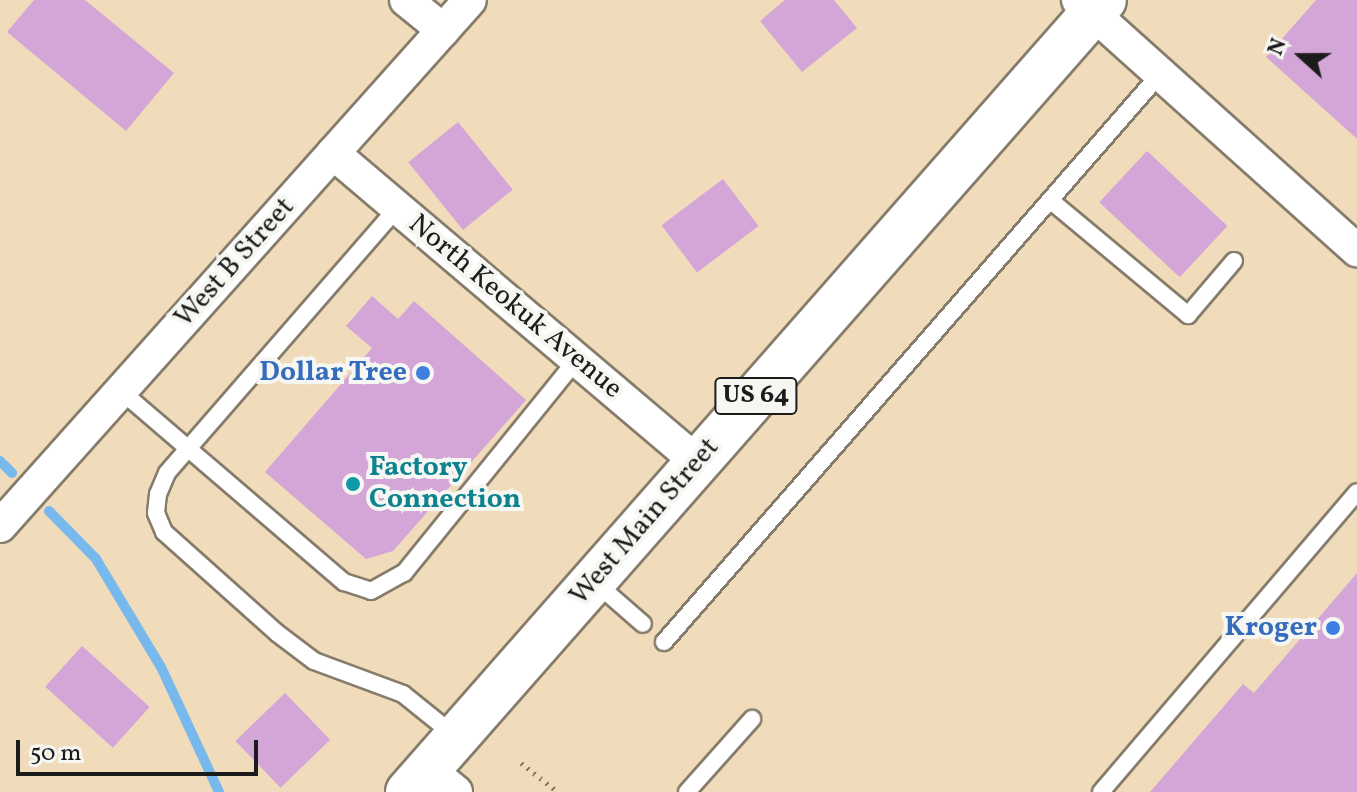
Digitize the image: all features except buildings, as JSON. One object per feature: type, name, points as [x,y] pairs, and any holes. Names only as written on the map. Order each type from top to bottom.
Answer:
[{"type":"main road","name":"West Main Street","points":[[437,773],[594,580],[1092,4]]},
{"type":"street","points":[[406,0],[443,30]]},
{"type":"street","name":"West B Street","points":[[0,526],[470,0]]},
{"type":"street","points":[[1092,4],[1160,74],[1357,250]]},
{"type":"street","name":"North Keokuk Avenue","points":[[333,153],[697,462]]},
{"type":"lane","points":[[664,642],[1160,74]]},
{"type":"lane","points":[[1050,200],[1188,315],[1234,261]]},
{"type":"lane","points":[[398,207],[167,473],[158,494],[156,513],[164,532],[277,633],[314,661],[403,694],[437,773]]},
{"type":"lane","points":[[121,391],[344,582],[371,591],[404,573],[577,359]]},
{"type":"lane","points":[[1101,792],[1357,492]]},
{"type":"lane","points":[[594,580],[643,624]]},
{"type":"lane","points":[[687,792],[752,719]]},
{"type":"path","points":[[521,763],[558,792]]},
{"type":"waterway","points":[[0,461],[12,473]]},
{"type":"waterway","points":[[49,511],[96,559],[161,667],[219,792]]},
{"type":"place","name":"Dollar Tree","points":[[423,373]]},
{"type":"place","name":"Factory Connection","points":[[353,484]]},
{"type":"place","name":"Kroger","points":[[1333,628]]}]
